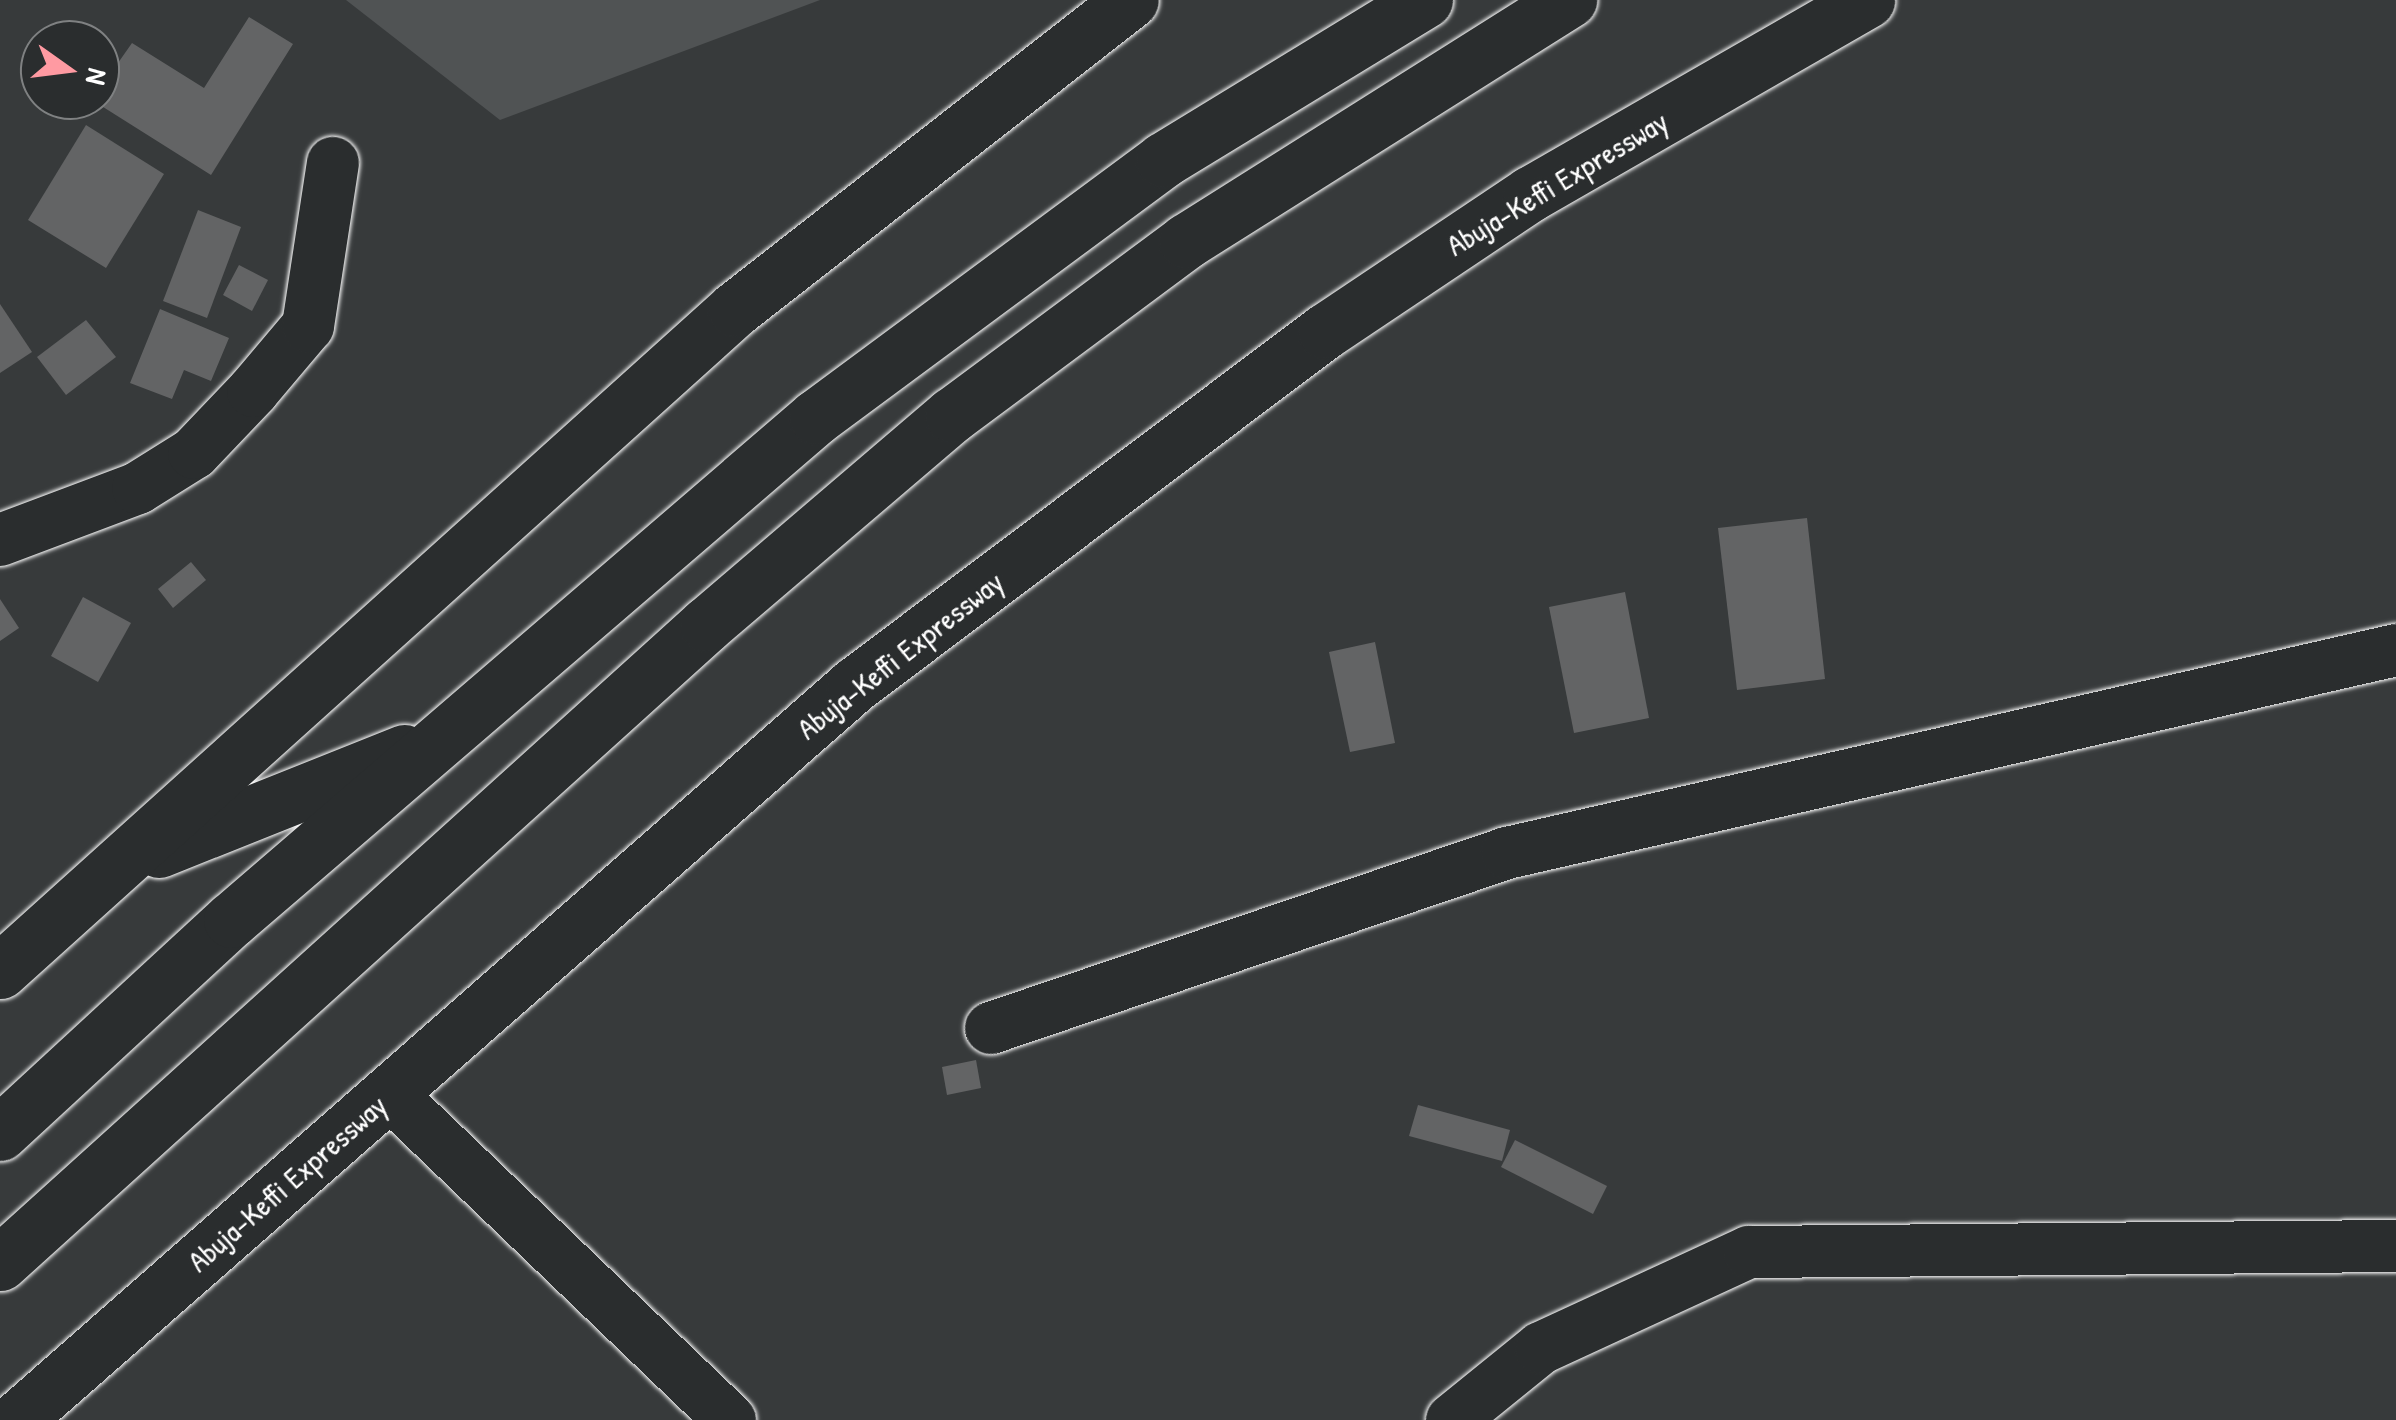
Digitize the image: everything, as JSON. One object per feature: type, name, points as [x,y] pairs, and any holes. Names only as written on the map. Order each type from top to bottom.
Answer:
[{"type":"highway","points":[[0,971],[736,309],[1131,0]]},
{"type":"highway","points":[[0,1133],[444,736],[816,418],[985,286],[1163,160],[1426,0]]},
{"type":"highway","points":[[0,1263],[707,624],[952,415],[1186,241],[1569,0]]},
{"type":"highway","name":"Abuja-Keffi Expressway","points":[[16,1420],[854,686],[1325,331],[1530,194],[1867,0]]},
{"type":"highway","points":[[117,868],[444,736]]},
{"type":"street","points":[[0,540],[138,488],[194,453],[253,391],[308,326],[333,163]]},
{"type":"street","points":[[991,1028],[1507,853],[2396,650]]},
{"type":"street","points":[[390,1094],[730,1420]]},
{"type":"street","points":[[1452,1420],[1541,1348],[1749,1252],[2396,1246]]},
{"type":"shaded area","points":[[346,0],[820,0],[500,120]]},
{"type":"building","points":[[249,17],[293,44],[211,175],[120,118],[120,60],[132,43],[204,88]]},
{"type":"building","points":[[86,125],[164,174],[106,268],[28,220]]},
{"type":"building","points":[[198,210],[241,227],[207,318],[163,301]]},
{"type":"building","points":[[239,265],[268,280],[252,311],[223,295]]},
{"type":"building","points":[[0,304],[32,352],[0,373]]},
{"type":"building","points":[[160,309],[229,338],[211,381],[184,370],[172,399],[130,383]]},
{"type":"building","points":[[86,320],[116,357],[66,395],[37,357]]},
{"type":"building","points":[[1807,518],[1825,679],[1737,690],[1718,528]]},
{"type":"building","points":[[191,562],[206,580],[173,608],[158,589]]},
{"type":"building","points":[[1625,592],[1649,718],[1574,733],[1549,607]]},
{"type":"building","points":[[83,597],[131,623],[98,682],[51,656]]},
{"type":"building","points":[[0,599],[19,628],[0,641]]},
{"type":"building","points":[[1375,642],[1395,743],[1350,752],[1329,652]]},
{"type":"building","points":[[976,1060],[981,1088],[947,1095],[942,1067]]},
{"type":"building","points":[[1418,1105],[1510,1130],[1502,1161],[1409,1136]]},
{"type":"building","points":[[1515,1140],[1607,1186],[1593,1214],[1501,1167]]}]
